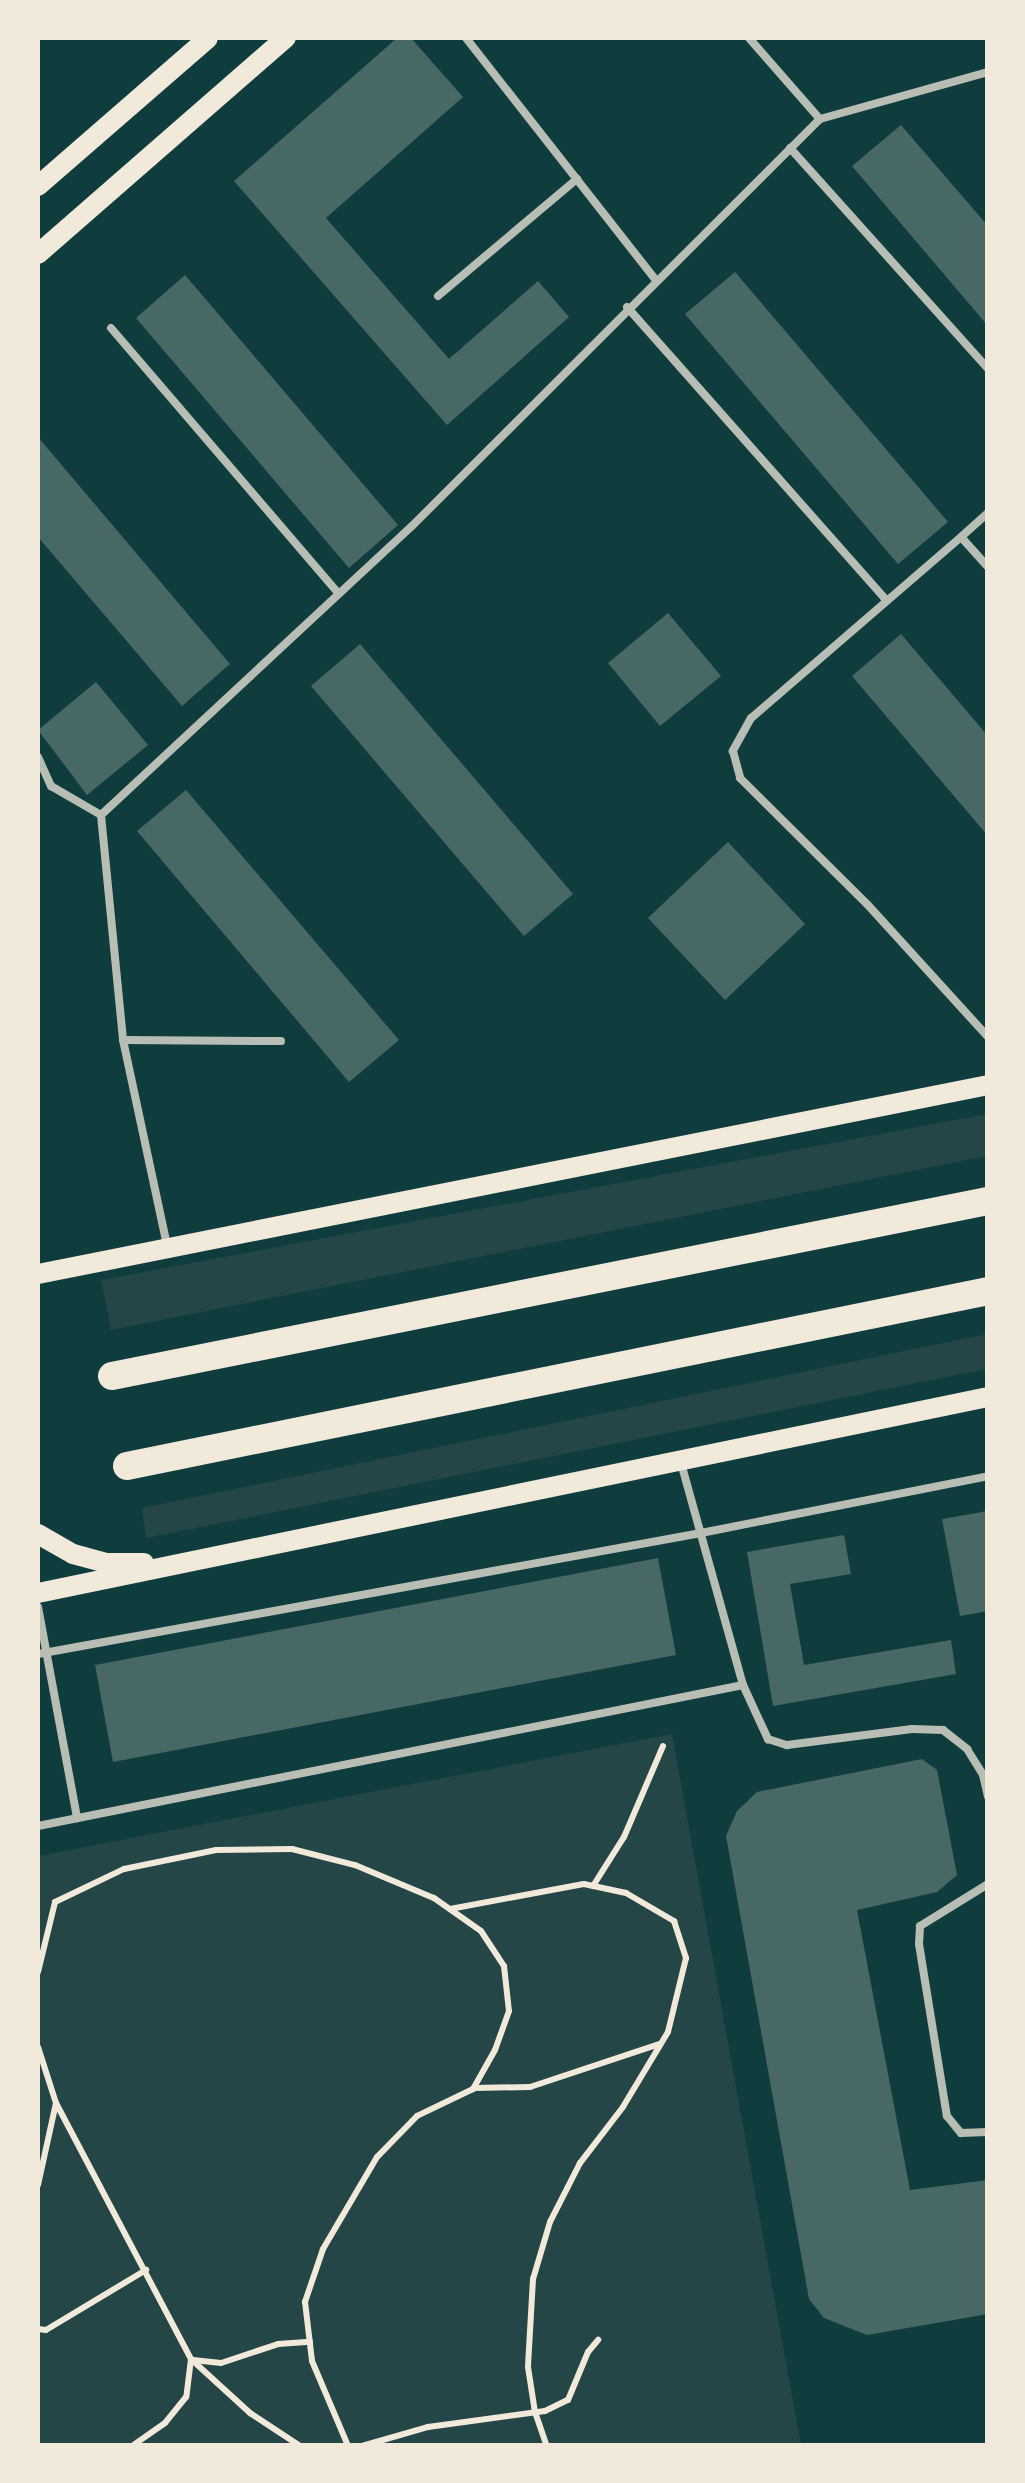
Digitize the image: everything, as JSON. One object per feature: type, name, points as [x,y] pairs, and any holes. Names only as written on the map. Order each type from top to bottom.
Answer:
[{"type":"highway","points":[[112,1376],[988,1200]]},
{"type":"highway","points":[[127,1466],[988,1290]]},
{"type":"main road","points":[[38,186],[208,38]]},
{"type":"main road","points":[[38,254],[286,38]]},
{"type":"main road","points":[[38,1274],[167,1244],[988,1086]]},
{"type":"main road","points":[[38,1290],[104,1260]]},
{"type":"main road","points":[[38,1594],[988,1397]]},
{"type":"main road","points":[[38,1534],[73,1554],[107,1563],[184,1564]]},
{"type":"lane","points":[[466,38],[655,278]]},
{"type":"lane","points":[[749,38],[820,119]]},
{"type":"lane","points":[[101,816],[412,526],[655,278],[820,119],[988,72]]},
{"type":"lane","points":[[790,148],[988,369]]},
{"type":"lane","points":[[438,296],[577,179]]},
{"type":"lane","points":[[627,308],[886,600]]},
{"type":"lane","points":[[110,328],[338,593]]},
{"type":"lane","points":[[988,513],[751,718],[738,734],[734,765],[740,778],[867,904],[988,1037]]},
{"type":"lane","points":[[961,537],[988,567]]},
{"type":"lane","points":[[38,756],[51,786],[101,816]]},
{"type":"lane","points":[[101,816],[123,1040],[167,1244]]},
{"type":"lane","points":[[123,1040],[281,1041]]},
{"type":"lane","points":[[680,1458],[744,1684],[758,1725],[768,1739],[786,1745],[912,1728],[943,1730],[967,1749],[983,1775],[988,1796]]},
{"type":"lane","points":[[42,1653],[701,1534],[988,1476]]},
{"type":"lane","points":[[38,1608],[42,1653],[77,1818]]},
{"type":"lane","points":[[38,1826],[744,1684]]},
{"type":"lane","points":[[988,1884],[920,1926],[919,1944],[947,2116],[961,2133],[988,2132]]},
{"type":"path","points":[[593,1886],[624,1837],[663,1746]]},
{"type":"path","points":[[38,1972],[54,1902],[124,1869],[216,1850],[292,1849],[355,1866],[450,1910],[481,1932],[504,1966],[509,2011],[496,2050],[473,2088]]},
{"type":"path","points":[[450,1910],[584,1884],[626,1894],[674,1921],[686,1958],[677,2004],[662,2042],[624,2107],[580,2164],[550,2222],[533,2279],[528,2367],[535,2412],[548,2446]]},
{"type":"path","points":[[348,2446],[312,2361],[306,2302],[323,2250],[346,2204],[377,2157],[416,2116],[473,2088],[530,2086],[662,2042]]},
{"type":"path","points":[[38,2047],[56,2103],[192,2360],[250,2413],[300,2446]]},
{"type":"path","points":[[38,2090],[50,2084]]},
{"type":"path","points":[[38,2184],[56,2103]]},
{"type":"path","points":[[38,2329],[46,2330],[146,2270]]},
{"type":"path","points":[[362,2446],[428,2427],[535,2412],[568,2400],[588,2352],[598,2340]]},
{"type":"path","points":[[192,2360],[221,2363],[255,2356],[278,2344],[310,2342]]},
{"type":"path","points":[[132,2446],[165,2423],[186,2396],[192,2360]]},
{"type":"shaded area","points":[[987,1114],[987,1156],[111,1330],[101,1280]]},
{"type":"shaded area","points":[[987,1334],[987,1369],[146,1538],[142,1508]]},
{"type":"shaded area","points":[[672,1734],[801,2445],[38,2446],[38,1856]]},
{"type":"building","points":[[397,38],[411,38],[463,97],[326,218],[449,359],[538,281],[569,317],[447,425],[234,181]]},
{"type":"building","points":[[901,125],[988,226],[988,326],[852,166]]},
{"type":"building","points":[[735,272],[948,522],[898,564],[685,314]]},
{"type":"building","points":[[185,275],[398,525],[349,568],[136,318]]},
{"type":"building","points":[[38,437],[230,664],[182,706],[38,537]]},
{"type":"building","points":[[668,613],[721,676],[660,726],[608,663]]},
{"type":"building","points":[[901,634],[988,736],[988,836],[852,676]]},
{"type":"building","points":[[360,644],[573,894],[524,936],[311,686]]},
{"type":"building","points":[[96,682],[148,745],[87,795],[38,730]]},
{"type":"building","points":[[186,790],[399,1040],[349,1082],[137,831]]},
{"type":"building","points":[[728,842],[805,924],[725,1000],[648,918]]},
{"type":"building","points":[[988,1511],[988,1611],[960,1616],[942,1519]]},
{"type":"building","points":[[844,1535],[851,1574],[790,1584],[804,1665],[951,1640],[956,1674],[773,1706],[747,1552]]},
{"type":"building","points":[[658,1558],[676,1655],[113,1762],[95,1665]]},
{"type":"building","points":[[922,1759],[937,1770],[957,1875],[937,1892],[857,1910],[910,2190],[988,2180],[988,2314],[867,2335],[824,2318],[809,2299],[726,1836],[737,1811],[757,1792]]}]
